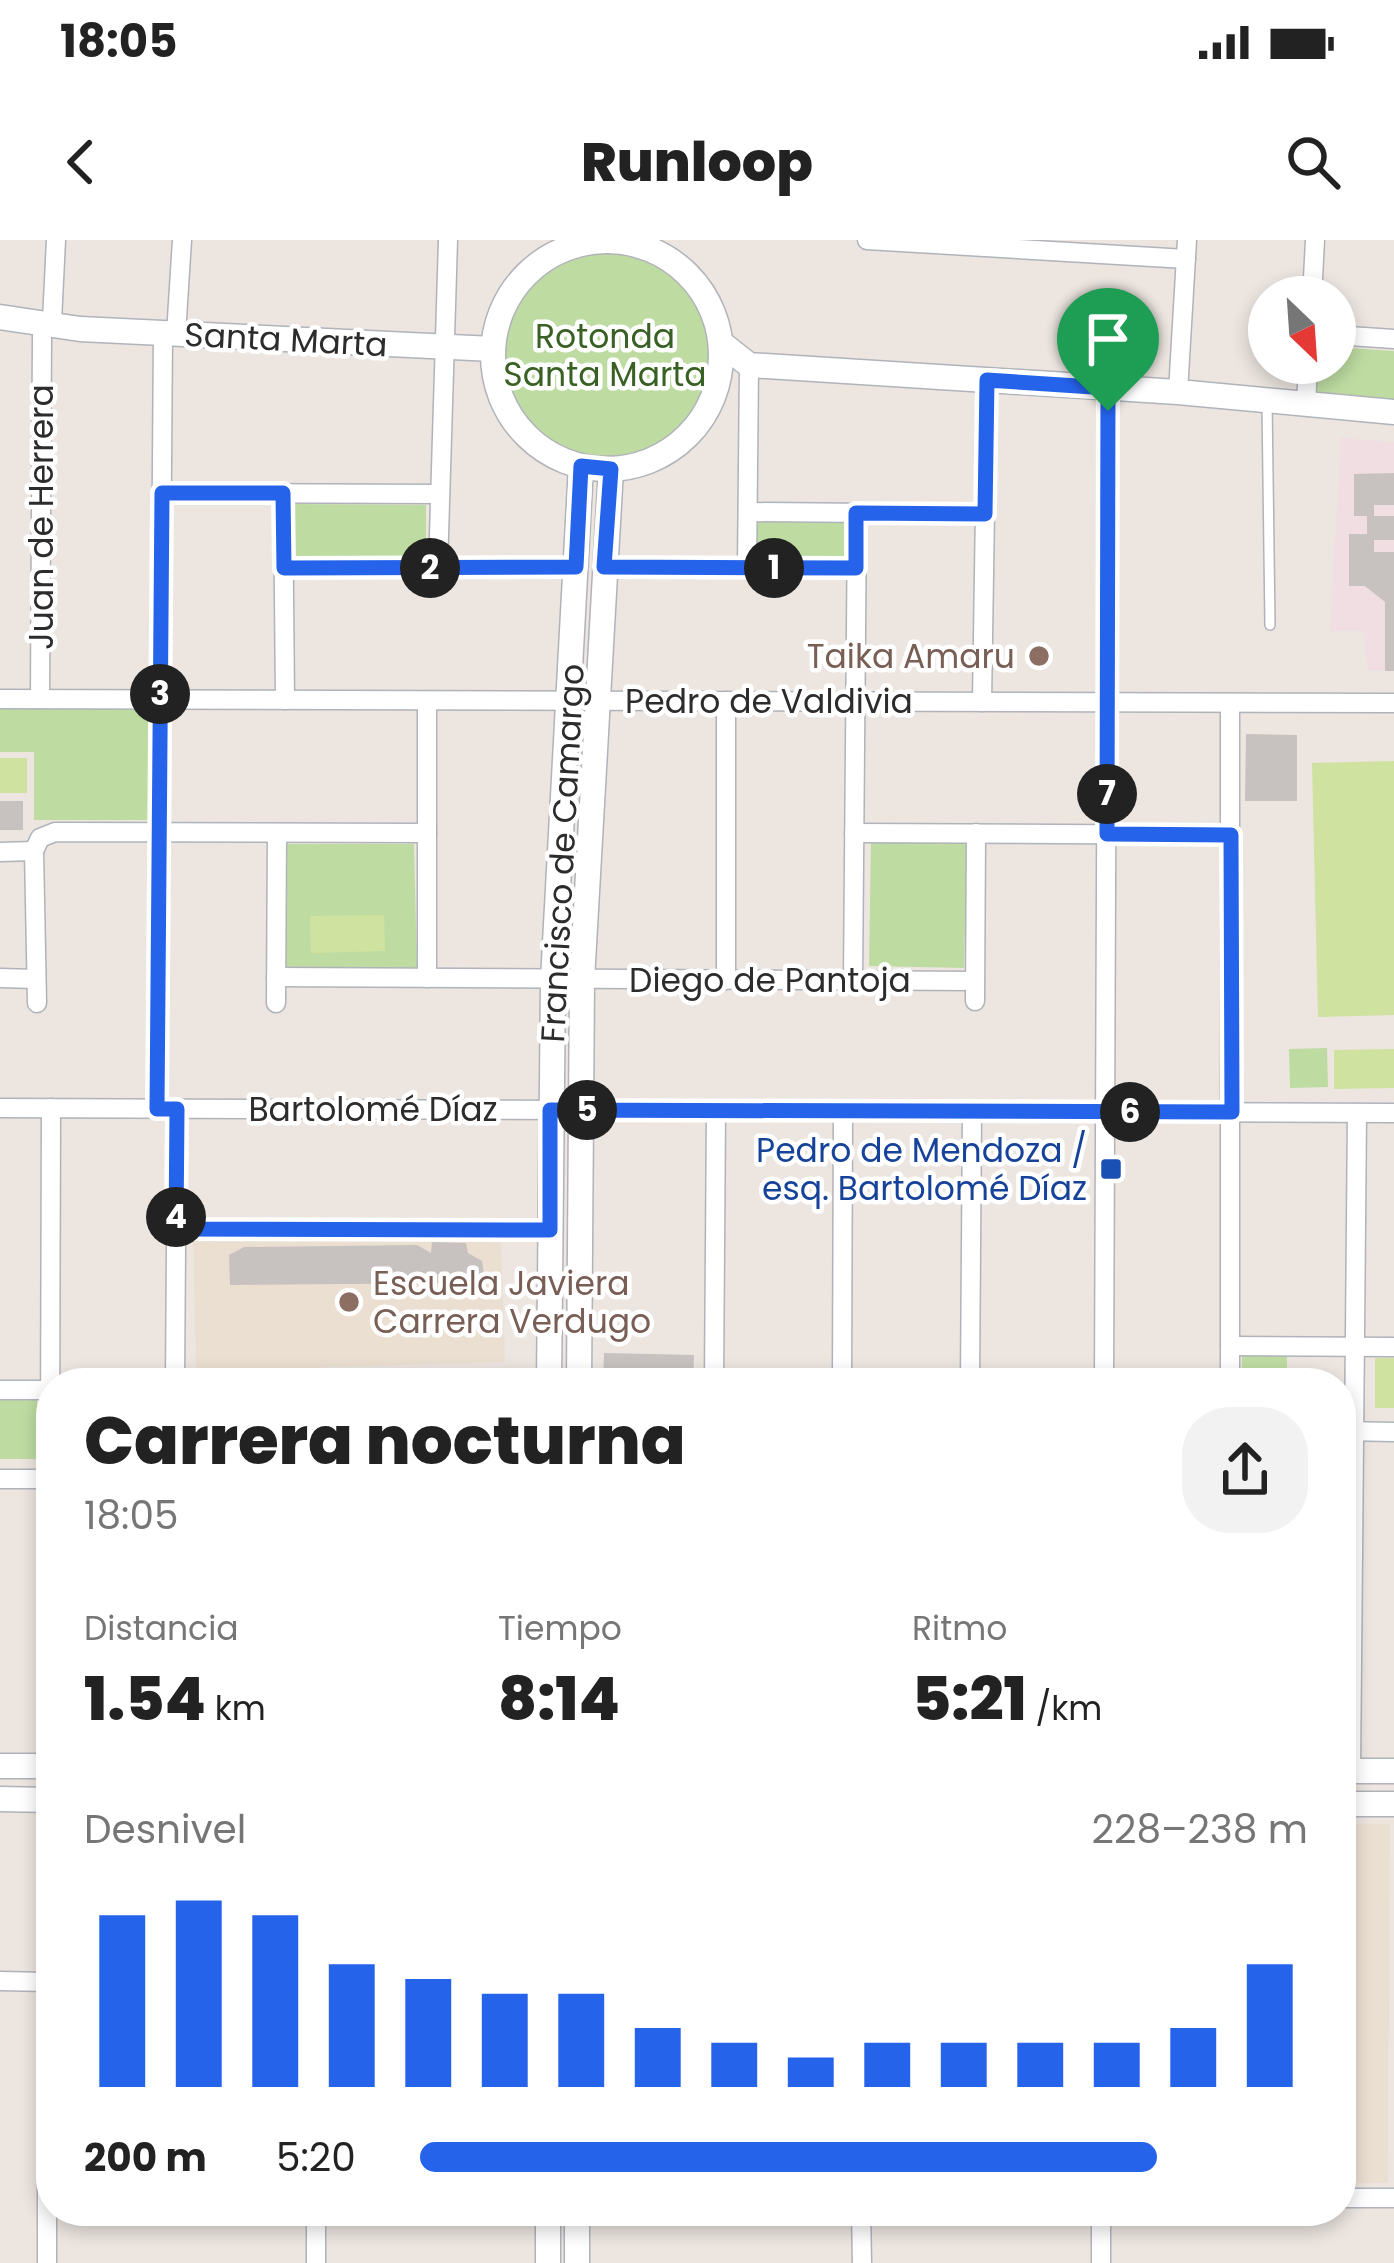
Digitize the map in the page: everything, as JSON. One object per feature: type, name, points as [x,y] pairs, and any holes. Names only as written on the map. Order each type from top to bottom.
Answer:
[{"type":"street","name":"Juan de Herrera","points":[[40,699],[47,328],[56,240]]},
{"type":"street","points":[[175,1368],[176,1229],[167,1109],[159,832],[162,493],[170,334],[182,240]]},
{"type":"street","points":[[438,568],[448,240]]},
{"type":"street","points":[[867,240],[1187,250],[1178,392]]},
{"type":"street","points":[[1313,276],[1315,240]]},
{"type":"street","points":[[597,241],[626,241],[665,257],[697,284],[721,343],[718,380],[706,411],[686,437],[644,463],[611,469],[581,466],[544,451],[515,424],[497,388],[493,349],[500,314],[519,282],[546,258],[597,241]]},
{"type":"street","name":"Santa Marta","points":[[0,317],[47,328]]},
{"type":"street","name":"Santa Marta","points":[[0,333],[80,329],[493,349]]},
{"type":"street","points":[[1356,336],[1394,339]]},
{"type":"street","points":[[721,343],[749,365]]},
{"type":"street","points":[[747,568],[749,365]]},
{"type":"street","points":[[718,380],[749,365],[1178,392],[1394,412]]},
{"type":"street","points":[[982,702],[987,380]]},
{"type":"street","points":[[1306,405],[1307,384]]},
{"type":"street","points":[[1104,1368],[1108,388]]},
{"type":"street","name":"Francisco de Camargo","points":[[550,1368],[554,980],[581,466]]},
{"type":"street","name":"Francisco de Camargo","points":[[579,1368],[582,980],[611,469]]},
{"type":"street","points":[[162,493],[439,494]]},
{"type":"street","points":[[283,493],[285,700]]},
{"type":"street","points":[[748,512],[985,514]]},
{"type":"street","points":[[853,980],[856,513]]},
{"type":"street","points":[[284,568],[576,567]]},
{"type":"street","points":[[604,567],[856,568]]},
{"type":"street","name":"Pedro de Valdivia","points":[[0,699],[1394,703]]},
{"type":"street","points":[[427,700],[427,978]]},
{"type":"street","points":[[726,701],[726,980]]},
{"type":"street","points":[[1230,703],[1230,1368]]},
{"type":"street","points":[[276,1004],[277,832]]},
{"type":"street","points":[[37,1003],[34,851],[50,833],[427,833]]},
{"type":"street","points":[[854,833],[1231,835]]},
{"type":"street","points":[[975,1001],[976,833]]},
{"type":"street","points":[[0,852],[34,851]]},
{"type":"street","name":"Diego de Pantoja","points":[[276,977],[975,981]]},
{"type":"street","points":[[0,978],[36,979]]},
{"type":"street","name":"Bartolomé Díaz","points":[[0,1108],[1394,1113]]},
{"type":"street","points":[[51,1108],[51,1368]]},
{"type":"street","points":[[714,1368],[716,1110]]},
{"type":"street","points":[[842,1368],[843,1111]]},
{"type":"street","points":[[970,1368],[972,1112]]},
{"type":"street","points":[[1352,1368],[1357,1113]]},
{"type":"street","points":[[176,1229],[550,1230]]},
{"type":"street","points":[[1230,1346],[1394,1347]]},
{"type":"street","points":[[0,1390],[36,1390]]},
{"type":"street","points":[[1356,1431],[1394,1432]]},
{"type":"street","points":[[0,1479],[36,1479]]},
{"type":"street","points":[[0,1766],[36,1766]]},
{"type":"street","points":[[1356,1771],[1394,1771]]},
{"type":"street","points":[[0,1799],[36,1800]]},
{"type":"street","points":[[1356,1804],[1394,1804]]},
{"type":"street","points":[[0,1982],[36,1982]]},
{"type":"street","points":[[1356,2198],[1394,2198]]},
{"type":"street","points":[[46,2263],[48,2226]]},
{"type":"street","points":[[316,2226],[316,2263]]},
{"type":"street","points":[[548,2226],[548,2263]]},
{"type":"street","points":[[577,2226],[577,2263]]},
{"type":"street","points":[[861,2226],[862,2263]]},
{"type":"street","points":[[1101,2226],[1101,2263]]},
{"type":"lane","points":[[1267,401],[1270,625]]},
{"type":"shaded area","points":[[1341,438],[1394,442],[1394,671],[1368,671],[1364,631],[1330,631]]},
{"type":"shaded area","name":"Escuela Javiera Carrera Verdugo","points":[[193,1241],[501,1241],[505,1362],[196,1368]]},
{"type":"shaded area","points":[[1356,1824],[1390,1824],[1388,2183],[1356,2183]]},
{"type":"green space","name":"Rotonda Santa Marta","points":[[605,249],[646,257],[680,280],[703,314],[711,355],[703,396],[680,430],[646,453],[605,461],[564,453],[530,430],[507,396],[499,355],[507,314],[530,280],[564,257]]},
{"type":"green space","points":[[1356,348],[1394,351],[1394,400],[1313,392],[1314,384],[1356,384]]},
{"type":"green space","points":[[293,504],[426,505],[426,559],[292,558]]},
{"type":"green space","points":[[752,521],[846,523],[846,561],[751,561]]},
{"type":"green space","points":[[148,707],[148,820],[34,820],[34,752],[0,752],[0,708]]},
{"type":"green space","points":[[0,758],[27,758],[27,793],[0,793]]},
{"type":"green space","points":[[1394,761],[1394,1015],[1318,1017],[1312,763]]},
{"type":"green space","points":[[871,839],[967,841],[964,968],[869,966]]},
{"type":"green space","points":[[283,844],[414,844],[417,968],[284,968]]},
{"type":"green space","points":[[384,915],[385,951],[311,953],[310,916]]},
{"type":"green space","points":[[1327,1048],[1328,1087],[1290,1088],[1289,1049]]},
{"type":"green space","points":[[1394,1049],[1394,1088],[1334,1089],[1334,1050]]},
{"type":"green space","points":[[1287,1355],[1287,1368],[1242,1368],[1242,1356]]},
{"type":"green space","points":[[1375,1358],[1394,1358],[1394,1408],[1375,1408]]},
{"type":"green space","points":[[0,1400],[36,1400],[36,1459],[0,1459]]},
{"type":"building","points":[[1394,473],[1394,505],[1374,505],[1374,516],[1394,516],[1394,540],[1374,540],[1374,552],[1394,552],[1394,671],[1385,671],[1385,602],[1365,586],[1349,586],[1349,534],[1367,534],[1367,516],[1354,516],[1354,474]]},
{"type":"building","points":[[1246,734],[1297,735],[1297,801],[1245,801]]},
{"type":"building","points":[[0,801],[23,801],[23,830],[0,830]]},
{"type":"building","points":[[432,1242],[466,1243],[468,1253],[482,1261],[484,1275],[470,1283],[230,1285],[229,1255],[244,1247],[417,1245],[431,1253]]},
{"type":"building","points":[[604,1353],[694,1355],[694,1368],[604,1368]]},
{"type":"place","name":"Taika Amaru","points":[[1039,656]]},
{"type":"place","name":"Pedro de Mendoza / esq. Bartolomé Díaz","points":[[1111,1169]]},
{"type":"place","name":"Escuela Javiera Carrera Verdugo","points":[[349,1302]]},
{"type":"route","points":[[987,380],[1108,388],[1108,411],[1107,834],[1231,835],[1232,1112],[550,1110],[550,1230],[176,1229],[177,1109],[157,1109],[162,493],[283,493],[284,568],[576,567],[581,466],[611,469],[604,567],[856,568],[856,513],[985,514],[987,380]]}]
